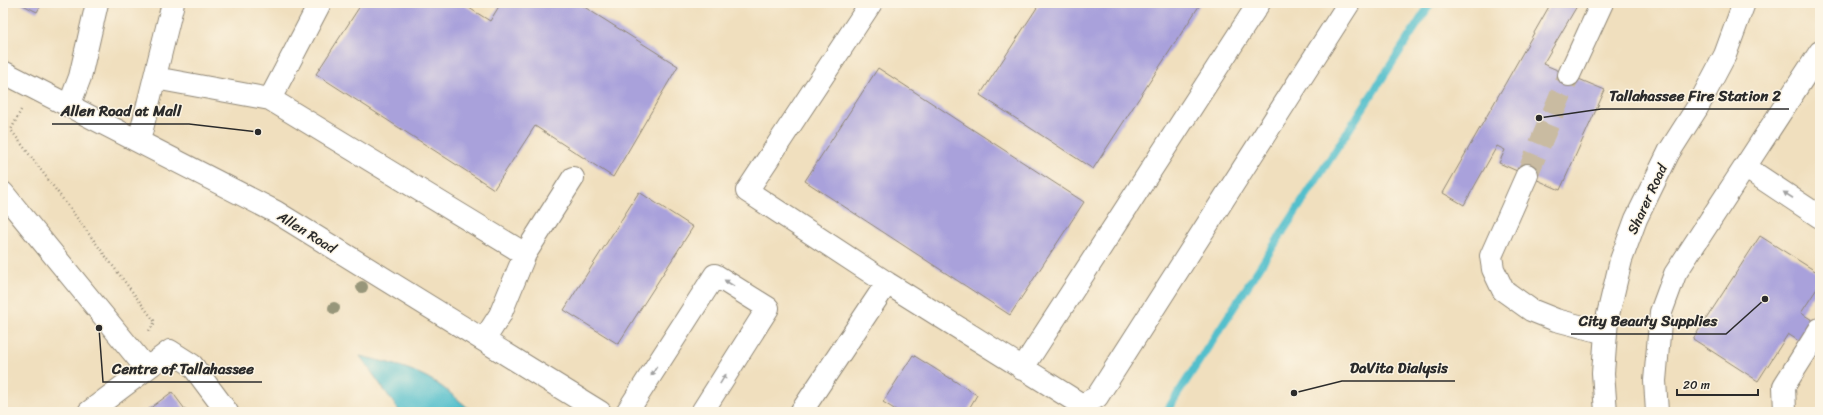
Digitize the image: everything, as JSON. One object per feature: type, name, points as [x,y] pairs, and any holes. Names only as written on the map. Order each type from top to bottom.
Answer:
[{"type":"street","points":[[69,106],[80,77],[97,3]]},
{"type":"street","points":[[139,142],[173,3]]},
{"type":"street","points":[[270,99],[320,3]]},
{"type":"street","points":[[871,3],[747,191],[887,283],[1022,369],[1082,405],[1097,397],[1349,3]]},
{"type":"street","points":[[1022,369],[1259,3]]},
{"type":"street","points":[[1569,75],[1602,3]]},
{"type":"street","name":"Sharer Road","points":[[1606,412],[1603,373],[1607,319],[1621,260],[1636,219],[1669,152],[1698,108],[1725,55],[1744,3]]},
{"type":"street","points":[[1662,409],[1655,381],[1661,312],[1675,274],[1820,52]]},
{"type":"street","name":"Allen Road","points":[[3,72],[276,212],[600,412]]},
{"type":"street","points":[[155,78],[270,99],[525,254]]},
{"type":"street","points":[[1745,167],[1820,217]]},
{"type":"street","points":[[1527,175],[1491,256],[1493,269],[1503,290],[1531,310],[1556,320],[1606,332]]},
{"type":"street","points":[[484,340],[500,314],[525,254],[573,178]]},
{"type":"street","points":[[3,193],[142,363]]},
{"type":"street","points":[[627,412],[715,275],[768,308],[702,412]]},
{"type":"street","points":[[801,412],[887,283]]},
{"type":"street","points":[[1785,412],[1784,386],[1820,329]]},
{"type":"street","points":[[89,412],[142,363],[170,351],[192,365],[227,412]]},
{"type":"path","points":[[21,110],[11,130],[155,322],[151,328],[142,363]]},
{"type":"water","points":[[360,356],[398,366],[427,377],[448,391],[473,412],[400,412]]},
{"type":"building","points":[[19,3],[42,3],[37,12]]},
{"type":"building","points":[[362,3],[461,3],[490,21],[501,3],[519,3],[523,6],[525,3],[578,3],[678,66],[613,177],[535,126],[494,189],[316,74]]},
{"type":"building","points":[[1040,3],[1201,3],[1093,169],[980,95]]},
{"type":"building","points":[[1551,3],[1572,3],[1577,6],[1543,64],[1605,90],[1560,190],[1499,163],[1505,150],[1497,146],[1464,205],[1443,193]]},
{"type":"building","points":[[878,68],[1084,202],[1010,315],[805,181]]},
{"type":"building","points":[[639,192],[693,227],[618,344],[564,310]]},
{"type":"building","points":[[1760,236],[1820,274],[1820,284],[1801,313],[1820,325],[1820,355],[1788,334],[1758,381],[1693,339]]},
{"type":"building","points":[[913,355],[977,395],[967,412],[899,412],[883,402]]},
{"type":"building","points":[[172,392],[187,412],[145,412]]},
{"type":"waterway","points":[[1166,412],[1431,3]]},
{"type":"tunnel","points":[[1527,175],[1569,75]]},
{"type":"place","name":"Tallahassee Fire Station 2","points":[[1539,118]]},
{"type":"place","name":"Allen Road at Mall","points":[[258,132]]},
{"type":"place","name":"City Beauty Supplies","points":[[1765,299]]},
{"type":"place","name":"Centre of Tallahassee","points":[[99,328]]},
{"type":"place","name":"DaVita Dialysis","points":[[1294,393]]}]
